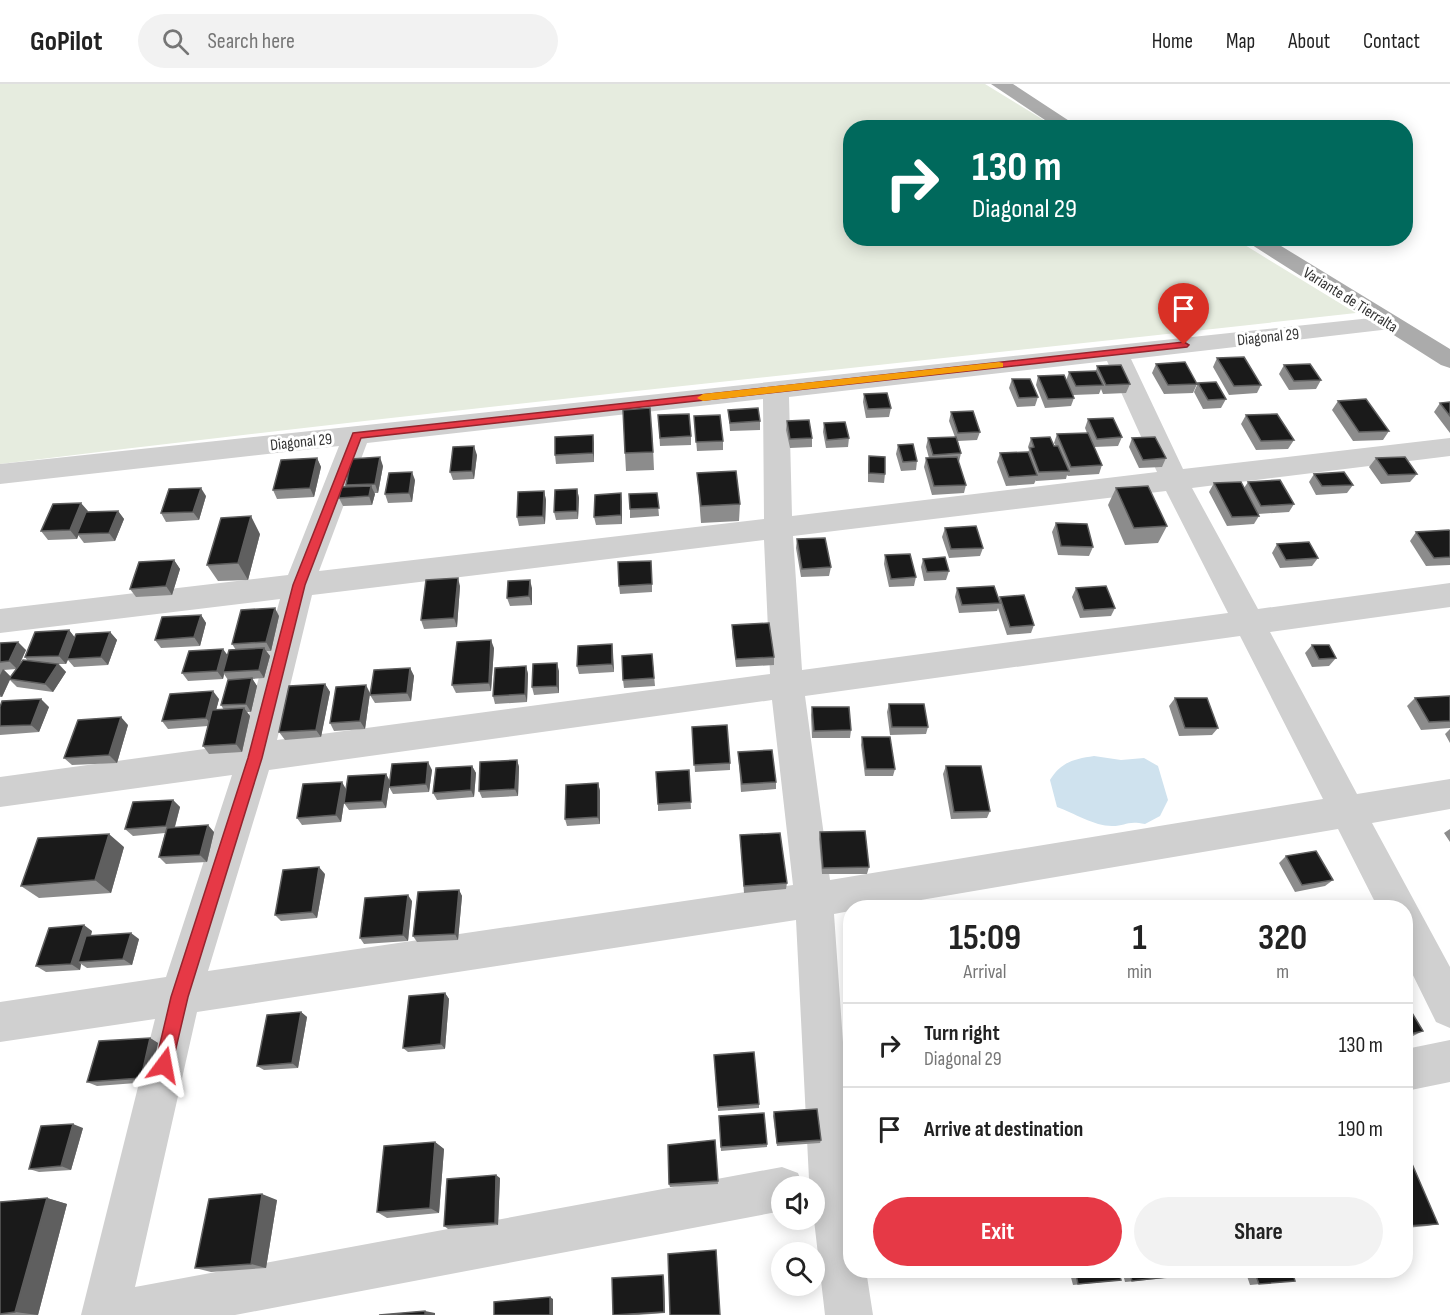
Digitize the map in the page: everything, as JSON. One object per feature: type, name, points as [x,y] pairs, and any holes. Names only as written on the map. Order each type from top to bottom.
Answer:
[{"type":"main road","points":[[1000,84],[1058,120]]},
{"type":"main road","name":"Variante de Tierralta","points":[[1265,246],[1450,360]]},
{"type":"street","name":"Diagonal 29","points":[[0,474],[1390,323]]},
{"type":"street","points":[[1115,352],[1174,479],[1394,900]]},
{"type":"street","points":[[776,390],[778,528],[787,685],[814,900],[825,1176]]},
{"type":"street","points":[[105,1315],[180,997],[255,758],[299,585],[357,435]]},
{"type":"street","points":[[0,621],[1450,447]]},
{"type":"street","points":[[0,792],[1450,595]]},
{"type":"street","points":[[0,1022],[180,997],[814,900],[1450,794]]},
{"type":"street","points":[[1413,936],[1450,1008]]},
{"type":"street","points":[[1413,1069],[1450,1061]]},
{"type":"street","points":[[825,1180],[849,1315]]},
{"type":"street","points":[[110,1315],[771,1191]]},
{"type":"shaded area","points":[[0,84],[985,84],[1044,120],[843,120],[843,246],[1246,246],[1356,313],[508,405],[0,464]]},
{"type":"water","points":[[1094,756],[1121,760],[1144,758],[1158,766],[1168,800],[1160,816],[1145,824],[1105,825],[1091,822],[1057,807],[1050,780],[1054,774],[1069,762]]},
{"type":"building","points":[[1244,357],[1261,385],[1234,386],[1217,358]]},
{"type":"building","points":[[1185,362],[1197,384],[1168,385],[1156,364]]},
{"type":"building","points":[[1310,364],[1321,380],[1294,381],[1284,365]]},
{"type":"building","points":[[1121,365],[1130,384],[1106,385],[1097,366]]},
{"type":"building","points":[[1096,371],[1103,385],[1076,386],[1069,372]]},
{"type":"building","points":[[1064,375],[1074,398],[1048,399],[1038,376]]},
{"type":"building","points":[[1012,379],[1030,379],[1038,397],[1019,398]]},
{"type":"building","points":[[1216,382],[1226,399],[1208,400],[1198,383]]},
{"type":"building","points":[[887,393],[891,408],[868,409],[864,394]]},
{"type":"building","points":[[1366,399],[1389,431],[1359,432],[1338,401]]},
{"type":"building","points":[[1450,402],[1450,416],[1440,403]]},
{"type":"building","points":[[650,408],[653,452],[625,453],[623,410]]},
{"type":"building","points":[[758,408],[760,421],[730,423],[728,410]]},
{"type":"building","points":[[973,411],[980,432],[958,433],[951,412]]},
{"type":"building","points":[[689,414],[691,436],[660,438],[658,415]]},
{"type":"building","points":[[1277,414],[1294,440],[1261,441],[1246,415]]},
{"type":"building","points":[[720,415],[723,441],[696,442],[694,416]]},
{"type":"building","points":[[1113,418],[1122,437],[1097,439],[1088,419]]},
{"type":"building","points":[[809,420],[812,438],[790,439],[787,421]]},
{"type":"building","points":[[845,422],[849,438],[827,440],[824,423]]},
{"type":"building","points":[[1088,433],[1102,465],[1071,467],[1057,434]]},
{"type":"building","points":[[593,435],[593,453],[555,455],[555,437]]},
{"type":"building","points":[[956,437],[961,453],[933,455],[928,438]]},
{"type":"building","points":[[1050,437],[1054,446],[1058,446],[1069,471],[1039,472],[1030,448],[1034,447],[1031,438]]},
{"type":"building","points":[[1155,437],[1166,458],[1143,460],[1132,438]]},
{"type":"building","points":[[913,444],[917,461],[903,462],[898,445]]},
{"type":"building","points":[[474,446],[472,471],[450,472],[453,447]]},
{"type":"building","points":[[1028,452],[1037,475],[1009,477],[1000,453]]},
{"type":"building","points":[[869,456],[885,457],[885,474],[869,473]]},
{"type":"building","points":[[380,457],[375,484],[346,485],[351,459]]},
{"type":"building","points":[[957,457],[966,485],[934,486],[926,458]]},
{"type":"building","points":[[1405,457],[1417,474],[1388,475],[1376,458]]},
{"type":"building","points":[[317,458],[310,488],[273,490],[281,460]]},
{"type":"building","points":[[736,471],[740,504],[701,506],[697,473]]},
{"type":"building","points":[[412,472],[409,493],[385,494],[389,473]]},
{"type":"building","points":[[1344,472],[1353,485],[1322,486],[1314,474]]},
{"type":"building","points":[[1280,480],[1294,504],[1261,506],[1248,482]]},
{"type":"building","points":[[1241,482],[1259,516],[1232,517],[1214,483]]},
{"type":"building","points":[[371,486],[369,496],[339,498],[341,487]]},
{"type":"building","points":[[1148,486],[1167,526],[1134,528],[1116,488]]},
{"type":"building","points":[[201,488],[193,512],[161,513],[169,489]]},
{"type":"building","points":[[577,489],[577,511],[554,512],[555,490]]},
{"type":"building","points":[[544,491],[543,516],[517,517],[518,492]]},
{"type":"building","points":[[621,493],[621,515],[594,517],[595,495]]},
{"type":"building","points":[[657,493],[659,508],[630,509],[629,494]]},
{"type":"building","points":[[81,503],[70,530],[41,531],[53,504]]},
{"type":"building","points":[[118,511],[109,533],[77,534],[86,512]]},
{"type":"building","points":[[251,516],[238,563],[207,565],[221,518]]},
{"type":"building","points":[[1056,523],[1087,524],[1093,547],[1061,546]]},
{"type":"building","points":[[976,526],[983,548],[951,549],[945,528]]},
{"type":"building","points":[[1449,530],[1450,557],[1434,558],[1416,532]]},
{"type":"building","points":[[825,538],[831,567],[802,569],[797,539]]},
{"type":"building","points":[[1309,542],[1318,558],[1286,560],[1277,544]]},
{"type":"building","points":[[910,554],[916,577],[891,579],[885,555]]},
{"type":"building","points":[[945,557],[949,571],[927,572],[923,559]]},
{"type":"building","points":[[174,560],[166,586],[130,589],[139,562]]},
{"type":"building","points":[[651,561],[652,584],[619,586],[618,562]]},
{"type":"building","points":[[458,578],[454,618],[421,620],[426,580]]},
{"type":"building","points":[[530,580],[529,596],[507,598],[508,581]]},
{"type":"building","points":[[994,586],[1000,603],[962,605],[957,588]]},
{"type":"building","points":[[1106,586],[1115,608],[1084,610],[1076,588]]},
{"type":"building","points":[[1024,595],[1034,625],[1010,627],[1000,597]]},
{"type":"building","points":[[275,608],[266,642],[232,644],[241,610]]},
{"type":"building","points":[[201,615],[194,637],[155,640],[162,617]]},
{"type":"building","points":[[769,623],[774,657],[736,659],[732,625]]},
{"type":"building","points":[[69,630],[59,656],[25,657],[35,632]]},
{"type":"building","points":[[110,632],[101,657],[67,659],[76,634]]},
{"type":"building","points":[[491,640],[489,683],[452,685],[457,642]]},
{"type":"building","points":[[18,642],[9,661],[0,662],[0,643]]},
{"type":"building","points":[[612,644],[612,664],[577,666],[578,646]]},
{"type":"building","points":[[1312,645],[1329,645],[1336,658],[1319,659]]},
{"type":"building","points":[[264,648],[259,670],[223,672],[229,650]]},
{"type":"building","points":[[223,649],[217,671],[182,673],[189,651]]},
{"type":"building","points":[[652,654],[654,678],[623,680],[622,656]]},
{"type":"building","points":[[23,660],[58,664],[45,684],[9,679]]},
{"type":"building","points":[[557,663],[557,686],[532,687],[533,664]]},
{"type":"building","points":[[526,666],[525,694],[493,696],[495,668]]},
{"type":"building","points":[[410,668],[407,693],[370,695],[374,670]]},
{"type":"building","points":[[252,678],[246,704],[221,705],[228,680]]},
{"type":"building","points":[[325,684],[316,730],[279,732],[289,686]]},
{"type":"building","points":[[366,685],[360,721],[330,723],[336,687]]},
{"type":"building","points":[[213,691],[206,718],[162,721],[170,694]]},
{"type":"building","points":[[1450,696],[1450,721],[1429,722],[1415,698]]},
{"type":"building","points":[[1175,698],[1207,698],[1218,728],[1185,728]]},
{"type":"building","points":[[41,699],[31,725],[0,726],[2,701]]},
{"type":"building","points":[[889,704],[924,704],[928,727],[892,727]]},
{"type":"building","points":[[812,707],[849,707],[851,730],[814,731]]},
{"type":"building","points":[[244,708],[236,744],[203,746],[212,710]]},
{"type":"building","points":[[121,717],[109,755],[64,758],[78,720]]},
{"type":"building","points":[[727,725],[730,763],[694,765],[692,727]]},
{"type":"building","points":[[862,737],[890,737],[895,769],[866,769]]},
{"type":"building","points":[[772,750],[776,782],[742,784],[738,752]]},
{"type":"building","points":[[517,760],[515,789],[479,791],[480,762]]},
{"type":"building","points":[[428,762],[426,784],[389,787],[392,764]]},
{"type":"building","points":[[472,766],[471,790],[433,793],[436,768]]},
{"type":"building","points":[[946,766],[981,766],[990,811],[954,812]]},
{"type":"building","points":[[689,770],[691,802],[658,804],[656,772]]},
{"type":"building","points":[[386,774],[382,801],[344,803],[348,776]]},
{"type":"building","points":[[342,782],[336,815],[297,818],[303,784]]},
{"type":"building","points":[[598,783],[598,817],[565,819],[566,785]]},
{"type":"building","points":[[173,800],[166,826],[125,829],[133,802]]},
{"type":"building","points":[[208,825],[200,855],[159,857],[167,828]]},
{"type":"building","points":[[865,831],[869,867],[823,868],[820,832]]},
{"type":"building","points":[[780,833],[787,883],[744,886],[740,835]]},
{"type":"building","points":[[109,834],[95,880],[21,886],[38,838]]},
{"type":"building","points":[[1316,851],[1333,880],[1302,885],[1286,856]]},
{"type":"building","points":[[319,867],[312,912],[275,915],[283,870]]},
{"type":"building","points":[[459,890],[455,934],[413,936],[418,892]]},
{"type":"building","points":[[408,895],[403,935],[360,938],[365,898]]},
{"type":"building","points":[[84,925],[71,964],[36,966],[49,928]]},
{"type":"building","points":[[131,933],[123,959],[78,962],[86,936]]},
{"type":"building","points":[[445,993],[441,1044],[403,1048],[409,996]]},
{"type":"building","points":[[301,1012],[292,1063],[257,1066],[267,1015]]},
{"type":"building","points":[[1413,1015],[1423,1031],[1413,1033]]},
{"type":"building","points":[[150,1038],[141,1078],[87,1082],[99,1041]]},
{"type":"building","points":[[754,1052],[759,1104],[718,1107],[714,1055]]},
{"type":"building","points":[[817,1109],[821,1140],[777,1143],[774,1112]]},
{"type":"building","points":[[764,1113],[767,1144],[721,1147],[719,1116]]},
{"type":"building","points":[[73,1124],[61,1166],[29,1169],[41,1126]]},
{"type":"building","points":[[715,1140],[718,1181],[669,1184],[668,1145]]},
{"type":"building","points":[[435,1142],[430,1208],[377,1212],[384,1146]]},
{"type":"building","points":[[1413,1166],[1438,1224],[1413,1226]]},
{"type":"building","points":[[496,1175],[495,1223],[444,1226],[447,1179]]},
{"type":"building","points":[[262,1194],[251,1264],[195,1268],[209,1199]]},
{"type":"building","points":[[47,1198],[15,1312],[0,1314],[0,1202]]},
{"type":"building","points":[[716,1250],[720,1315],[670,1315],[668,1254]]},
{"type":"building","points":[[663,1275],[664,1312],[613,1315],[612,1278]]},
{"type":"building","points":[[1077,1278],[1120,1278],[1121,1280],[1078,1284]]},
{"type":"building","points":[[1131,1278],[1157,1278],[1132,1281]]},
{"type":"building","points":[[1257,1278],[1294,1278],[1295,1281],[1259,1284]]},
{"type":"building","points":[[550,1297],[550,1315],[494,1315],[494,1302]]},
{"type":"building","points":[[425,1311],[425,1315],[379,1315]]},
{"type":"slow traffic","points":[[703,398],[999,365]]},
{"type":"route","points":[[164,1065],[180,997],[255,758],[299,585],[357,435],[1184,345]]}]
